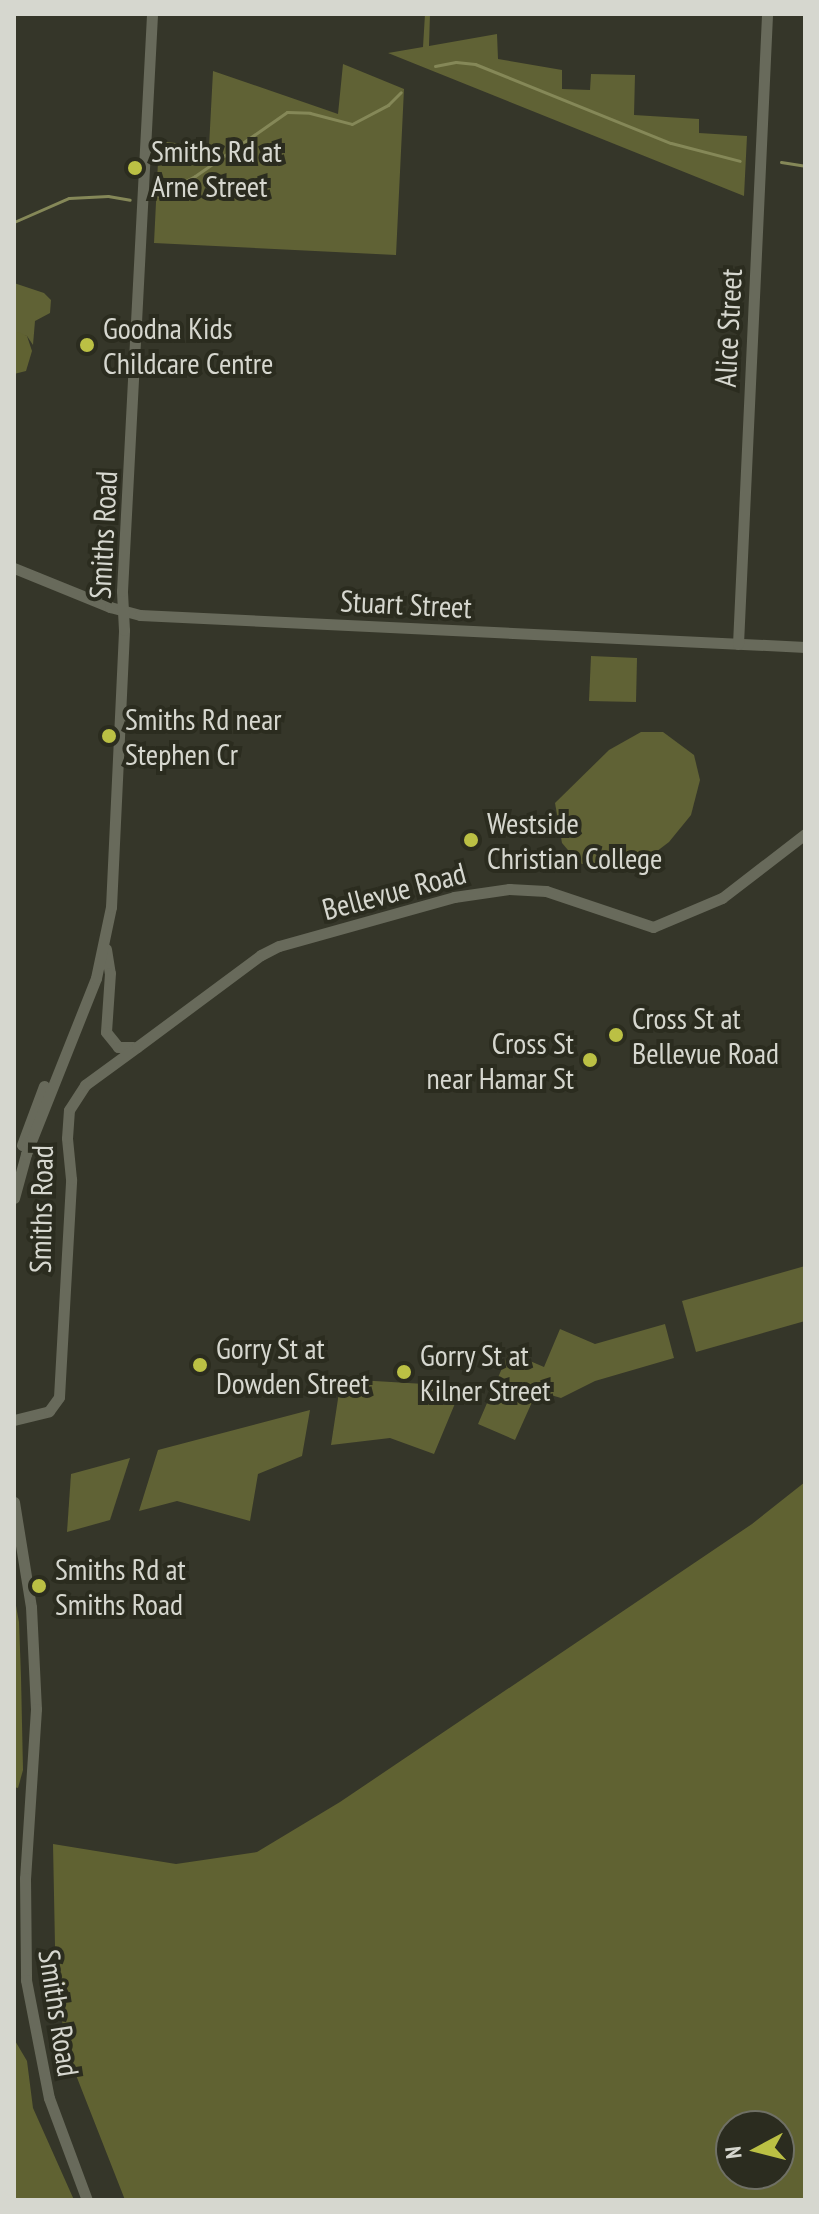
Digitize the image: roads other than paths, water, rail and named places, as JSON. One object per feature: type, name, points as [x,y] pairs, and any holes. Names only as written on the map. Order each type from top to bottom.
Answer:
[{"type":"street","name":"Smiths Road","points":[[14,1198],[26,1154],[96,978],[111,907],[152,14]]},
{"type":"street","name":"Alice Street","points":[[738,644],[767,14]]},
{"type":"street","name":"Stuart Street","points":[[14,568],[123,611],[196,618],[805,647]]},
{"type":"street","name":"Bellevue Road","points":[[137,1047],[261,955],[279,946],[454,897],[509,889],[546,891],[653,927],[722,898],[805,834]]},
{"type":"street","points":[[105,945],[110,973],[106,1032],[118,1047],[137,1047]]},
{"type":"street","name":"Smiths Road","points":[[14,1420],[49,1411],[59,1397],[71,1179],[67,1138],[69,1110],[85,1085],[137,1047]]},
{"type":"street","name":"Smiths Road","points":[[14,1169],[33,1111],[50,1074],[65,1052]]},
{"type":"street","name":"Smiths Road","points":[[14,1502],[31,1607],[36,1709],[25,1878],[26,1980],[49,2098],[87,2200]]},
{"type":"street","name":"Smiths Road","points":[[14,1548],[32,1635]]},
{"type":"waterway","points":[[435,66],[456,62],[475,64],[671,143],[740,161]]},
{"type":"waterway","points":[[158,196],[195,176],[287,112],[310,113],[352,124],[388,105],[401,92]]},
{"type":"waterway","points":[[781,162],[805,166]]},
{"type":"waterway","points":[[14,222],[69,198],[108,196],[130,200]]},
{"type":"place","name":"Smiths Rd at Arne Street","points":[[135,168]]},
{"type":"place","name":"Goodna Kids Childcare Centre","points":[[87,345]]},
{"type":"place","name":"Smiths Rd near Stephen Cr","points":[[109,736]]},
{"type":"place","name":"Westside Christian College","points":[[471,840]]},
{"type":"place","name":"Cross St at Bellevue Road","points":[[616,1035]]},
{"type":"place","name":"Cross St near Hamar St","points":[[590,1060]]},
{"type":"place","name":"Gorry St at Dowden Street","points":[[200,1365]]},
{"type":"place","name":"Gorry St at Kilner Street","points":[[404,1372]]},
{"type":"place","name":"Smiths Rd at Smiths Road","points":[[39,1586]]}]
